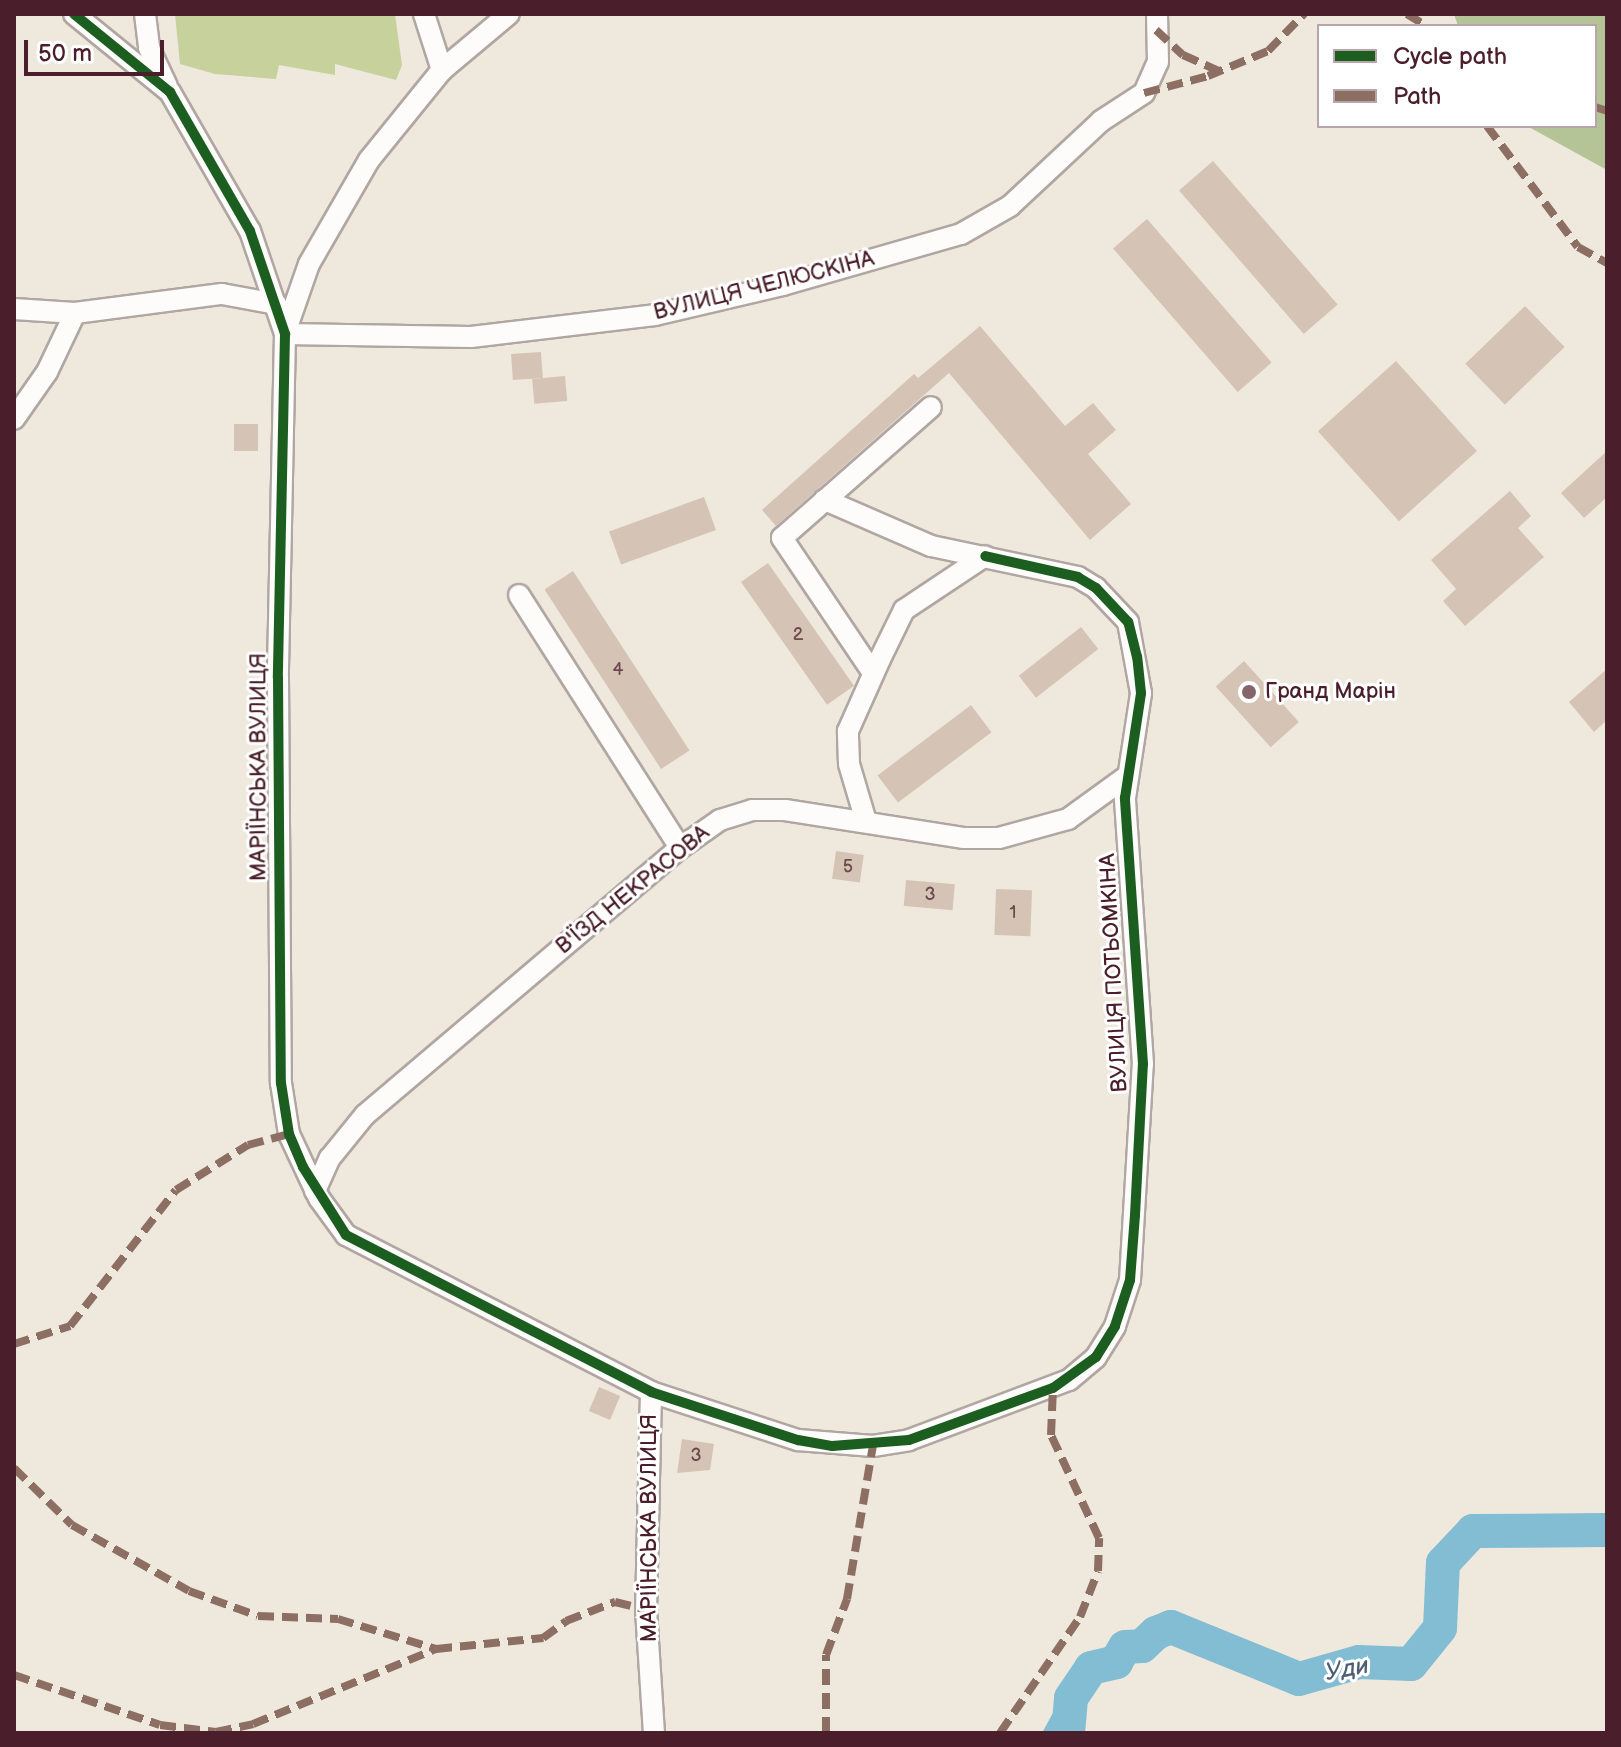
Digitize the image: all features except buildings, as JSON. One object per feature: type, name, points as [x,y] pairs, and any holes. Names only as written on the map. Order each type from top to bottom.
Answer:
[{"type":"street","name":"МАРІЇНСЬКА ВУЛИЦЯ","points":[[74,14],[170,92],[250,231],[285,334],[278,678],[281,1083],[289,1134],[315,1191],[346,1235],[651,1392],[646,1610],[654,1733]]},
{"type":"street","points":[[145,14],[149,48],[170,92]]},
{"type":"street","points":[[424,14],[442,70]]},
{"type":"street","points":[[285,334],[309,264],[341,203],[442,70],[509,14]]},
{"type":"street","points":[[1141,14],[1157,22]]},
{"type":"street","name":"ВУЛИЦЯ ЧЕЛЮСКІНА","points":[[285,334],[471,337],[655,315],[922,247],[961,234],[1010,206],[1101,121],[1144,93],[1158,62],[1157,22]]},
{"type":"street","points":[[14,309],[75,313],[222,294],[276,304]]},
{"type":"street","points":[[14,419],[47,372],[75,313]]},
{"type":"street","points":[[873,673],[782,538],[931,407]]},
{"type":"street","name":"ВУЛИЦЯ ПОТЬОМКІНА","points":[[651,1392],[798,1440],[873,1446],[909,1440],[1053,1388],[1096,1357],[1115,1326],[1130,1280],[1143,1064],[1128,890],[1126,777],[1141,693],[1128,622],[1116,605],[1078,577],[931,546],[825,500]]},
{"type":"street","points":[[865,818],[849,764],[848,731],[873,673],[904,610],[985,556]]},
{"type":"street","points":[[519,595],[680,848]]},
{"type":"street","name":"В'ЇЗД НЕКРАСОВА","points":[[315,1191],[330,1158],[365,1115],[680,848],[720,820],[752,810],[865,818],[963,838],[999,838],[1068,819],[1126,777]]},
{"type":"green space","points":[[175,14],[395,14],[402,65],[396,80],[335,64],[335,75],[279,65],[276,79],[215,74],[180,64]]},
{"type":"green space","points":[[1454,14],[1607,14],[1607,170],[1531,128],[1597,128],[1597,24],[1457,24]]},
{"type":"water","points":[[1062,1708],[1079,1713],[1083,1733],[1042,1733],[1054,1711]]},
{"type":"waterway","name":"Уди","points":[[1068,1733],[1071,1698],[1091,1668],[1116,1662],[1125,1647],[1142,1646],[1156,1633],[1171,1627],[1299,1679],[1359,1662],[1411,1664],[1440,1628],[1443,1563],[1473,1531],[1607,1530]]},
{"type":"marked path","points":[[1144,93],[1208,76],[1268,51],[1304,14]]},
{"type":"marked path","points":[[1407,14],[1423,24]]},
{"type":"marked path","points":[[1156,30],[1183,55],[1219,71]]},
{"type":"marked path","points":[[1597,108],[1607,111]]},
{"type":"marked path","points":[[1489,128],[1578,247],[1607,263]]},
{"type":"marked path","points":[[14,1344],[70,1326],[176,1190],[248,1145],[289,1134]]},
{"type":"marked path","points":[[1000,1733],[1080,1617],[1098,1571],[1099,1538],[1051,1435],[1053,1388]]},
{"type":"marked path","points":[[826,1733],[826,1655],[847,1599],[873,1446]]},
{"type":"marked path","points":[[14,1468],[72,1525],[189,1591],[258,1616],[338,1619],[436,1649],[543,1638],[566,1621],[615,1602],[646,1610]]},
{"type":"marked path","points":[[14,1675],[160,1725],[216,1732],[253,1724],[436,1649]]},
{"type":"cycle path","points":[[74,14],[170,92],[250,231],[285,334],[278,678],[281,1083],[289,1134],[303,1167],[346,1235],[651,1392],[798,1440],[832,1446],[909,1440],[1053,1388],[1096,1357],[1115,1326],[1130,1280],[1135,1215],[1143,1064],[1125,798],[1141,693],[1137,657],[1128,622],[1096,588],[1078,577],[985,556]]},
{"type":"place","name":"Гранд Марін","points":[[1249,692]]}]
